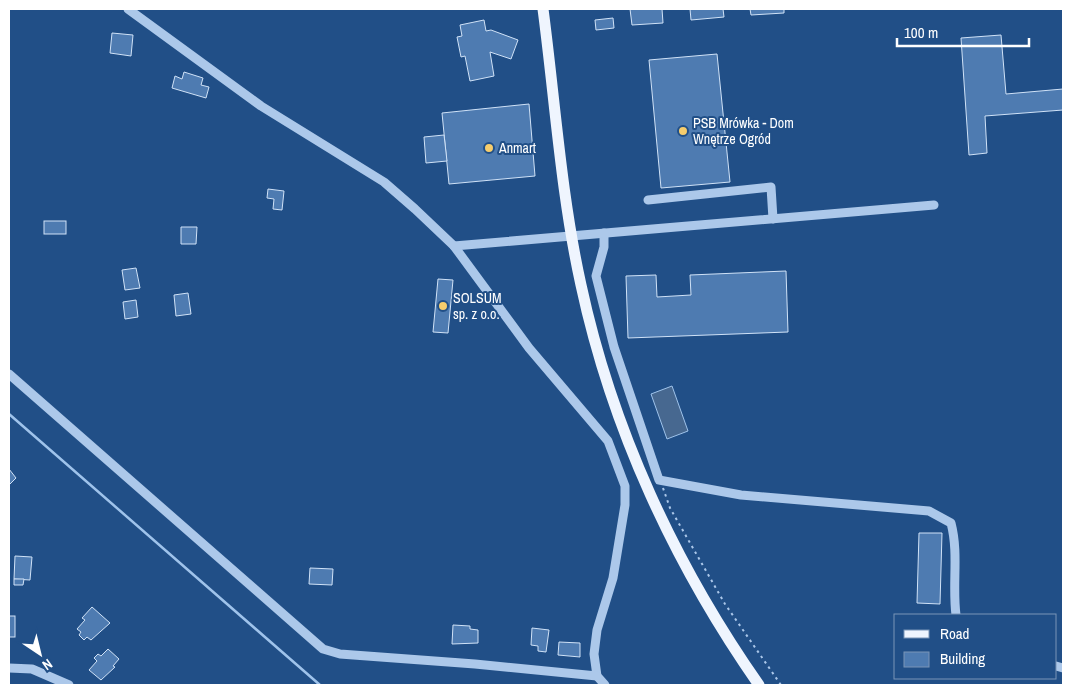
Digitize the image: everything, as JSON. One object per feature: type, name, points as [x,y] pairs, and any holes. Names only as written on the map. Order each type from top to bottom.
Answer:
[{"type":"main road","points":[[543,9],[581,285],[608,384],[660,518],[702,597],[759,685]]},
{"type":"street","points":[[128,9],[261,106],[384,182],[454,246],[529,348],[608,441],[625,486],[625,505],[613,578],[597,630],[594,654],[597,676],[605,685]]},
{"type":"street","points":[[648,200],[771,187],[773,218]]},
{"type":"street","points":[[454,246],[934,205]]},
{"type":"street","points":[[604,233],[604,248],[596,276],[614,347],[659,480],[741,494],[929,511],[951,523],[956,544],[953,592],[956,614]]},
{"type":"street","points":[[9,374],[323,648],[340,654],[597,676]]},
{"type":"street","points":[[9,668],[32,670],[69,685]]},
{"type":"path","points":[[659,480],[670,508],[725,604],[781,685]]},
{"type":"water","points":[[672,386],[688,431],[667,439],[651,394]]},
{"type":"building","points":[[630,9],[662,9],[663,23],[632,25]]},
{"type":"building","points":[[690,9],[723,9],[724,17],[691,20]]},
{"type":"building","points":[[750,9],[784,9],[784,13],[751,15]]},
{"type":"building","points":[[613,18],[614,28],[596,30],[595,20]]},
{"type":"building","points":[[484,20],[486,31],[491,30],[518,40],[511,59],[490,52],[494,76],[470,81],[465,56],[461,57],[457,37],[462,36],[460,25]]},
{"type":"building","points":[[112,33],[133,35],[131,56],[110,53]]},
{"type":"building","points":[[1001,35],[1006,94],[1063,89],[1063,110],[985,116],[987,153],[969,155],[961,38]]},
{"type":"building","points":[[717,54],[730,182],[661,188],[649,60]]},
{"type":"building","points":[[184,72],[203,78],[201,85],[209,87],[206,98],[172,88],[175,76],[182,79]]},
{"type":"building","name":"Anmart","points":[[529,104],[535,176],[449,184],[442,113]]},
{"type":"building","points":[[444,135],[447,161],[426,163],[424,137]]},
{"type":"building","points":[[268,189],[284,191],[282,210],[273,209],[274,199],[267,198]]},
{"type":"building","points":[[44,221],[66,221],[66,234],[44,234]]},
{"type":"building","points":[[181,227],[197,227],[196,244],[181,244]]},
{"type":"building","points":[[136,268],[140,288],[125,290],[122,270]]},
{"type":"building","points":[[786,271],[788,332],[628,338],[626,276],[656,275],[657,297],[691,295],[690,275]]},
{"type":"building","name":"SOLSUM sp. z o.o.","points":[[438,279],[453,280],[448,333],[433,332]]},
{"type":"building","points":[[188,293],[191,314],[176,316],[174,295]]},
{"type":"building","points":[[136,300],[138,317],[125,319],[123,302]]},
{"type":"building","points":[[9,469],[16,478],[9,485]]},
{"type":"building","points":[[919,533],[942,533],[940,604],[917,603]]},
{"type":"building","points":[[15,556],[32,557],[30,580],[14,579]]},
{"type":"building","points":[[310,568],[333,569],[332,585],[309,584]]},
{"type":"building","points":[[14,579],[24,579],[23,585],[14,585]]},
{"type":"building","points":[[92,607],[110,623],[91,640],[87,637],[84,640],[79,635],[81,632],[77,629],[85,620],[82,618]]},
{"type":"building","points":[[9,616],[15,616],[15,637],[9,637]]},
{"type":"building","points":[[453,625],[470,626],[470,629],[478,630],[478,643],[452,644]]},
{"type":"building","points":[[532,628],[549,630],[546,652],[538,651],[538,646],[531,645]]},
{"type":"building","points":[[559,642],[580,643],[580,657],[558,655]]},
{"type":"building","points":[[108,649],[119,659],[113,666],[115,667],[101,680],[89,670],[97,661],[94,658],[98,654],[101,656]]},
{"type":"waterway","points":[[9,414],[320,685]]},
{"type":"place","name":"PSB Mrówka - Dom Wnętrze Ogród","points":[[683,131]]},
{"type":"place","name":"Anmart","points":[[489,148]]},
{"type":"place","name":"SOLSUM sp. z o.o.","points":[[443,306]]}]
